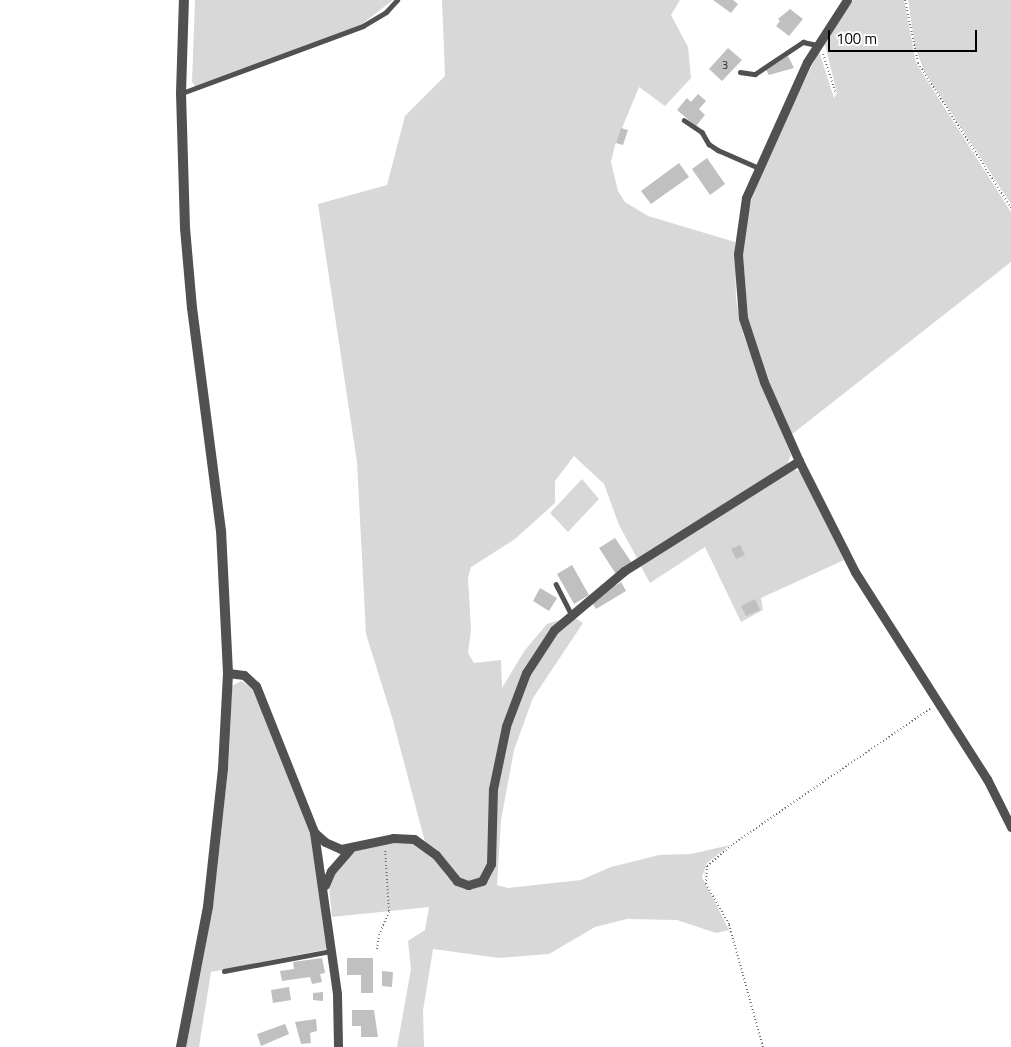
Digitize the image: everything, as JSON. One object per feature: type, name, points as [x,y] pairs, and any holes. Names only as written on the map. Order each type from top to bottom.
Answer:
[{"type":"street","points":[[182,1047],[209,898],[223,769],[228,674],[221,531],[192,308],[185,228],[181,93],[184,0]]},
{"type":"street","points":[[847,0],[817,45],[746,198],[740,226],[740,303],[755,362],[799,461],[855,572],[940,702],[987,779],[1011,827]]},
{"type":"street","points":[[314,832],[331,846],[350,848],[382,840],[405,838],[422,843],[436,855],[453,877],[462,883],[478,884],[486,877],[491,864],[493,789],[506,726],[537,654],[571,613],[624,571],[799,461]]},
{"type":"street","points":[[228,674],[244,675],[256,686],[314,832],[324,888],[331,949],[338,1047]]},
{"type":"street","points":[[324,888],[331,871],[350,848]]},
{"type":"lane","points":[[181,93],[212,84],[363,26],[386,12],[397,0]]},
{"type":"lane","points":[[740,72],[755,74],[802,42],[817,45]]},
{"type":"lane","points":[[684,120],[702,132],[709,144],[718,150],[759,168]]},
{"type":"lane","points":[[556,584],[571,613]]},
{"type":"lane","points":[[224,971],[331,949]]},
{"type":"path","points":[[905,0],[918,63],[1011,208]]},
{"type":"path","points":[[817,45],[821,48],[835,92]]},
{"type":"path","points":[[763,1047],[729,924],[706,884],[706,866],[733,844],[940,702]]},
{"type":"path","points":[[377,949],[379,935],[389,911],[386,852],[382,840]]},
{"type":"shaded area","points":[[195,0],[393,0],[358,27],[196,87],[192,82]]},
{"type":"shaded area","points":[[442,0],[680,0],[671,15],[688,47],[691,78],[665,106],[639,87],[615,145],[611,162],[618,191],[625,202],[648,216],[735,242],[736,299],[743,334],[791,455],[787,465],[638,560],[619,525],[604,484],[574,456],[555,481],[555,503],[515,539],[471,567],[468,578],[471,630],[468,653],[474,663],[501,660],[502,688],[525,650],[547,624],[572,616],[583,623],[533,698],[514,750],[501,820],[497,885],[508,888],[581,880],[611,867],[659,855],[691,854],[730,845],[707,863],[702,877],[729,930],[716,933],[677,920],[627,919],[595,927],[549,954],[499,958],[433,949],[423,1011],[424,1047],[397,1047],[411,969],[408,941],[425,930],[429,907],[332,917],[329,886],[335,870],[347,854],[361,847],[391,841],[413,842],[432,855],[448,878],[454,876],[425,842],[392,717],[366,634],[357,462],[318,204],[387,185],[405,116],[445,76]]},
{"type":"shaded area","points":[[853,0],[904,0],[916,63],[1011,212],[1011,262],[791,435],[762,372],[748,321],[742,240],[756,181],[819,51],[834,98],[837,93],[824,41]]},
{"type":"shaded area","points":[[908,0],[1011,0],[1011,204],[924,71],[915,47]]},
{"type":"shaded area","points":[[794,470],[800,471],[844,560],[761,598],[763,610],[741,622],[705,547],[650,583],[640,565]]},
{"type":"shaded area","points":[[582,479],[599,499],[568,532],[550,513]]},
{"type":"shaded area","points":[[241,681],[253,688],[307,819],[314,846],[328,949],[211,972],[199,1047],[186,1047],[214,898],[229,760],[232,686]]},
{"type":"building","points":[[713,0],[733,0],[738,4],[731,13]]},
{"type":"building","points":[[790,9],[803,19],[789,36],[776,26],[780,21],[778,19]]},
{"type":"building","points":[[728,48],[742,60],[722,81],[709,69]]},
{"type":"building","points":[[788,56],[794,68],[769,75],[766,70]]},
{"type":"building","points":[[698,94],[706,101],[699,109],[705,115],[696,126],[677,110],[687,98],[691,102]]},
{"type":"building","points":[[621,128],[628,130],[623,145],[616,143]]},
{"type":"building","points":[[707,158],[725,184],[710,195],[692,169]]},
{"type":"building","points":[[679,163],[689,177],[651,204],[641,191]]},
{"type":"building","points":[[615,538],[632,563],[616,574],[599,548]]},
{"type":"building","points":[[740,545],[745,555],[736,559],[731,549]]},
{"type":"building","points":[[572,565],[589,595],[574,604],[557,574]]},
{"type":"building","points":[[621,582],[626,591],[596,609],[591,601]]},
{"type":"building","points":[[540,588],[557,598],[549,611],[533,601]]},
{"type":"building","points":[[755,599],[760,610],[746,616],[741,606]]},
{"type":"building","points":[[322,958],[325,973],[320,974],[322,982],[312,984],[310,977],[282,981],[280,971],[294,969],[293,962]]},
{"type":"building","points":[[347,958],[373,958],[373,993],[361,993],[361,975],[347,975]]},
{"type":"building","points":[[382,971],[393,972],[392,987],[382,986]]},
{"type":"building","points":[[289,987],[291,1000],[273,1003],[271,990]]},
{"type":"building","points":[[323,992],[323,1001],[313,1000],[313,993]]},
{"type":"building","points":[[352,1010],[374,1010],[378,1037],[361,1037],[361,1026],[352,1026]]},
{"type":"building","points":[[316,1019],[317,1031],[310,1033],[311,1043],[301,1044],[295,1022]]},
{"type":"building","points":[[285,1024],[289,1034],[261,1046],[257,1034]]}]
